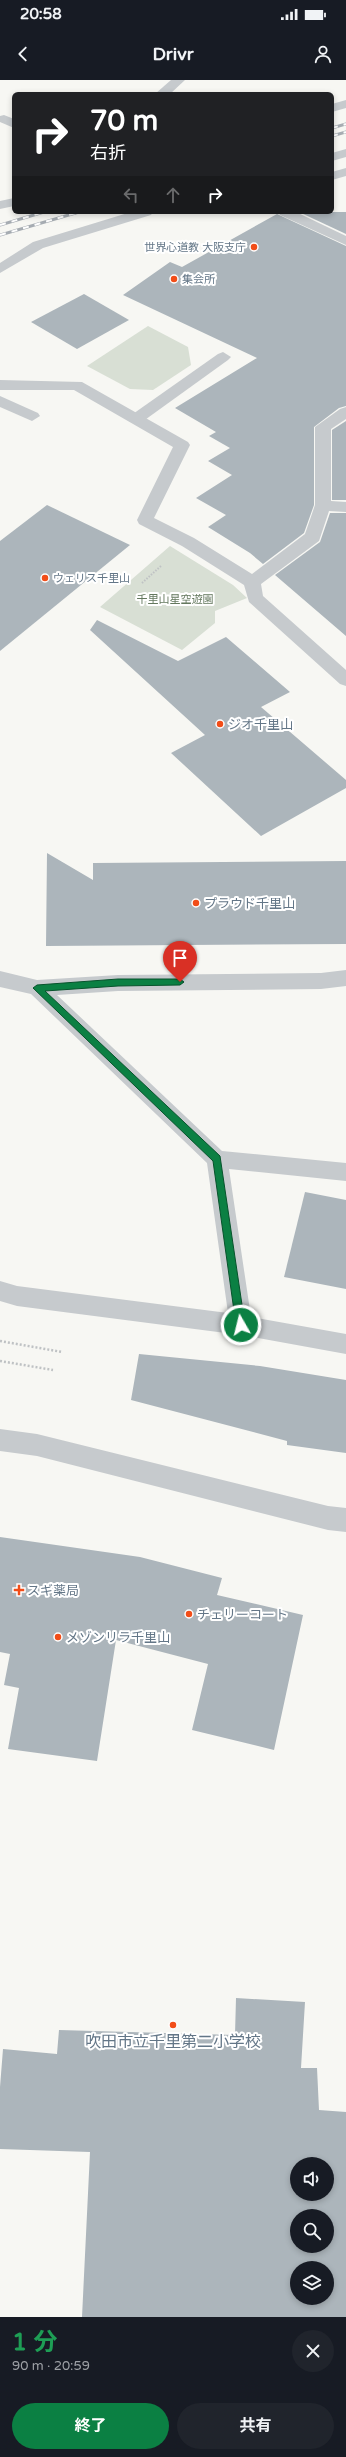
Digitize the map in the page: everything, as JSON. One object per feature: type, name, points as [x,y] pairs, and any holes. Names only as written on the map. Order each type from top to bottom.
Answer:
[{"type":"street","points":[[164,92],[179,80]]},
{"type":"street","points":[[334,107],[346,104]]},
{"type":"street","points":[[334,156],[346,153]]},
{"type":"street","points":[[334,175],[346,172]]},
{"type":"street","points":[[0,205],[12,202]]},
{"type":"street","points":[[0,269],[38,246],[140,214]]},
{"type":"street","points":[[289,214],[346,241]]},
{"type":"street","points":[[136,419],[223,357]]},
{"type":"street","points":[[0,385],[77,385],[182,446],[145,520],[188,542],[252,582],[255,598],[346,680]]},
{"type":"street","points":[[0,401],[32,416]]},
{"type":"street","points":[[252,582],[313,537],[323,504],[323,427],[346,412]]},
{"type":"street","points":[[323,504],[346,507]]},
{"type":"street","points":[[0,979],[37,988],[118,983],[320,981],[346,978]]},
{"type":"street","points":[[37,988],[217,1159],[346,1172]]},
{"type":"street","points":[[217,1159],[241,1325]]},
{"type":"street","points":[[0,1291],[17,1296],[241,1325],[346,1344]]},
{"type":"street","points":[[0,1440],[37,1446],[328,1518],[346,1520]]},
{"type":"path","points":[[0,1341],[62,1352]]},
{"type":"path","points":[[0,1361],[53,1370]]},
{"type":"green space","points":[[148,326],[188,347],[191,365],[153,390],[130,389],[87,366]]},
{"type":"green space","name":"千里山星空遊園","points":[[170,546],[233,585],[247,598],[215,611],[215,623],[182,650],[100,607]]},
{"type":"building","points":[[334,212],[346,212],[346,234],[303,214],[334,214]]},
{"type":"building","points":[[277,214],[346,246],[346,406],[339,408],[314,427],[314,505],[304,533],[263,564],[250,553],[208,527],[226,515],[196,498],[232,475],[208,461],[230,448],[209,436],[216,432],[175,408],[257,358],[123,295],[170,262],[182,267]]},
{"type":"building","points":[[84,294],[129,320],[77,349],[31,322]]},
{"type":"building","points":[[346,421],[346,500],[332,500],[332,430]]},
{"type":"building","name":"ウェリス千里山","points":[[47,505],[130,545],[0,651],[0,541]]},
{"type":"building","points":[[330,513],[346,513],[346,636],[275,575],[320,542]]},
{"type":"building","name":"ジオ千里山","points":[[97,620],[178,661],[226,637],[290,692],[261,707],[346,780],[346,788],[261,836],[171,753],[205,735],[90,630]]},
{"type":"building","name":"プラウド千里山","points":[[47,853],[93,880],[93,863],[346,861],[346,944],[46,946]]},
{"type":"building","points":[[305,1192],[346,1200],[346,1289],[284,1277]]},
{"type":"building","points":[[139,1354],[260,1366],[346,1380],[346,1453],[287,1445],[287,1441],[131,1400]]},
{"type":"building","points":[[0,1537],[140,1557],[222,1578],[217,1595],[303,1615],[274,1750],[192,1730],[208,1664],[116,1640],[97,1761],[8,1749],[19,1688],[4,1685],[10,1654],[0,1652]]},
{"type":"building","points":[[236,1998],[305,2002],[301,2068],[317,2068],[319,2110],[346,2112],[346,2317],[82,2317],[90,2152],[0,2149],[0,2087],[3,2049],[57,2054],[59,2030],[235,2035]]},
{"type":"railway","points":[[334,127],[346,124]]},
{"type":"railway","points":[[334,135],[346,132]]},
{"type":"railway","points":[[0,225],[37,214]]},
{"type":"railway","points":[[0,235],[72,214]]},
{"type":"place","name":"世界心道教 大阪支庁","points":[[254,247]]},
{"type":"place","name":"集会所","points":[[174,279]]},
{"type":"place","name":"ウェリス千里山","points":[[45,578]]},
{"type":"place","name":"ジオ千里山","points":[[220,724]]},
{"type":"place","name":"プラウド千里山","points":[[196,903]]},
{"type":"place","name":"スギ薬局","points":[[19,1590]]},
{"type":"place","name":"チェリーコート","points":[[189,1614]]},
{"type":"place","name":"メゾンリラ千里山","points":[[58,1637]]},
{"type":"place","name":"吹田市立千里第二小学校","points":[[173,2025]]},
{"type":"route","points":[[180,982],[118,983],[37,988],[217,1159],[241,1325]]}]
